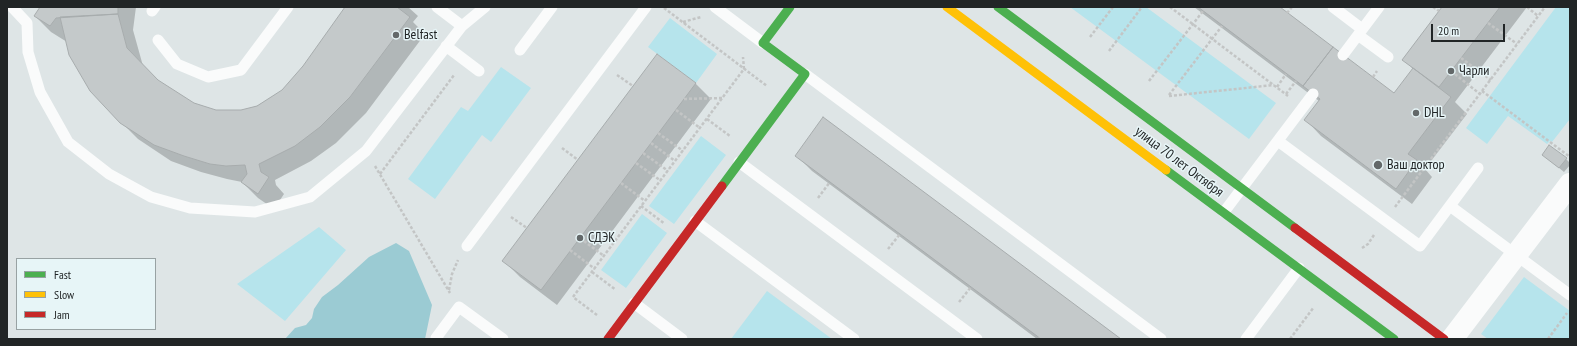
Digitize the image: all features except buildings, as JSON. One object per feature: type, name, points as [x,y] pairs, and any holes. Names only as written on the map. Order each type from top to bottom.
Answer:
[{"type":"main road","points":[[608,339],[805,74],[763,43],[790,7]]},
{"type":"main road","name":"улица 70 лет Октября","points":[[947,7],[1394,339]]},
{"type":"main road","name":"улица 70 лет Октября","points":[[998,7],[1444,339]]},
{"type":"street","points":[[1452,339],[1570,184]]},
{"type":"lane","points":[[12,7],[27,24],[28,52],[40,92],[68,142],[109,174],[151,197],[190,208],[255,212],[310,197],[366,151],[462,26],[486,7]]},
{"type":"lane","points":[[158,40],[177,64],[208,77],[241,70],[288,7]]},
{"type":"lane","points":[[437,7],[462,26]]},
{"type":"lane","points":[[520,50],[552,7]]},
{"type":"lane","points":[[715,7],[763,43]]},
{"type":"lane","points":[[1333,7],[1388,57]]},
{"type":"lane","points":[[1343,55],[1379,7]]},
{"type":"lane","points":[[467,246],[640,9]]},
{"type":"lane","points":[[446,46],[479,71]]},
{"type":"lane","points":[[805,74],[1161,339]]},
{"type":"lane","points":[[1224,212],[1313,94]]},
{"type":"lane","points":[[1278,141],[1420,246],[1478,168]]},
{"type":"lane","points":[[739,162],[977,339]]},
{"type":"lane","points":[[1450,206],[1570,295]]},
{"type":"lane","points":[[695,221],[854,339]]},
{"type":"lane","points":[[1246,339],[1299,268]]},
{"type":"lane","points":[[634,303],[682,339]]},
{"type":"lane","points":[[436,339],[459,306],[503,339]]},
{"type":"path","points":[[662,7],[786,100]]},
{"type":"path","points":[[1090,37],[1113,7]]},
{"type":"path","points":[[1109,51],[1142,7]]},
{"type":"path","points":[[1170,7],[1212,39],[1274,85],[1169,96],[1212,39],[1222,26]]},
{"type":"path","points":[[1287,13],[1292,7]]},
{"type":"path","points":[[1433,7],[1439,11]]},
{"type":"path","points":[[1527,7],[1538,16]]},
{"type":"path","points":[[1368,244],[1545,7]]},
{"type":"path","points":[[1149,81],[1203,11]]},
{"type":"path","points":[[1488,23],[1517,44]]},
{"type":"path","points":[[1461,58],[1490,80]]},
{"type":"path","points":[[465,60],[380,174],[449,290],[452,274],[458,260],[467,246]]},
{"type":"path","points":[[616,329],[573,298],[744,69]]},
{"type":"path","points":[[1451,72],[1570,157]]},
{"type":"path","points":[[1277,87],[1286,74]]},
{"type":"path","points":[[1286,94],[1296,81]]},
{"type":"path","points":[[684,98],[722,98]]},
{"type":"path","points":[[676,110],[700,128]]},
{"type":"path","points":[[707,119],[749,150]]},
{"type":"path","points":[[658,133],[683,151]]},
{"type":"path","points":[[651,143],[675,161]]},
{"type":"path","points":[[643,153],[668,171]]},
{"type":"path","points":[[636,162],[661,181]]},
{"type":"path","points":[[621,183],[645,201]]},
{"type":"path","points":[[641,206],[683,238]]},
{"type":"path","points":[[580,238],[604,256]]},
{"type":"path","points":[[570,250],[595,269]]},
{"type":"path","points":[[592,272],[634,303]]},
{"type":"path","points":[[1290,339],[1317,303]]},
{"type":"path","points":[[1548,338],[1570,308]]},
{"type":"shaded area","points":[[1070,7],[1146,7],[1276,103],[1249,139]]},
{"type":"shaded area","points":[[1556,7],[1570,7],[1570,119],[1552,142],[1550,141],[1547,144],[1508,116],[1487,144],[1466,128]]},
{"type":"shaded area","points":[[670,18],[717,54],[696,83],[648,47]]},
{"type":"shaded area","points":[[501,67],[531,88],[491,142],[482,135],[435,199],[408,179],[461,107],[468,111]]},
{"type":"shaded area","points":[[701,136],[726,155],[674,224],[649,206]]},
{"type":"shaded area","points":[[642,214],[667,233],[626,288],[601,270]]},
{"type":"shaded area","points":[[319,227],[346,250],[285,321],[237,284]]},
{"type":"shaded area","points":[[396,243],[409,251],[432,305],[425,339],[285,339],[295,328],[306,325],[312,318],[314,309],[322,297],[338,285],[369,257]]},
{"type":"shaded area","points":[[1524,277],[1570,311],[1570,339],[1488,339],[1481,334]]},
{"type":"shaded area","points":[[767,291],[832,339],[731,339]]},
{"type":"traffic: fast","points":[[722,186],[805,74],[763,43],[790,7]]},
{"type":"traffic: fast","points":[[998,7],[1295,228]]},
{"type":"traffic: fast","points":[[1166,170],[1394,339]]},
{"type":"traffic: slow","points":[[947,7],[1166,170]]},
{"type":"traffic: jam","points":[[608,339],[722,186]]},
{"type":"traffic: jam","points":[[1295,228],[1444,339]]},
{"type":"place","name":"Belfast","points":[[396,35]]},
{"type":"place","name":"Чарли","points":[[1451,71]]},
{"type":"place","name":"DHL","points":[[1416,113]]},
{"type":"place","name":"Ваш доктор","points":[[1378,165]]},
{"type":"place","name":"СДЭК","points":[[580,238]]}]
